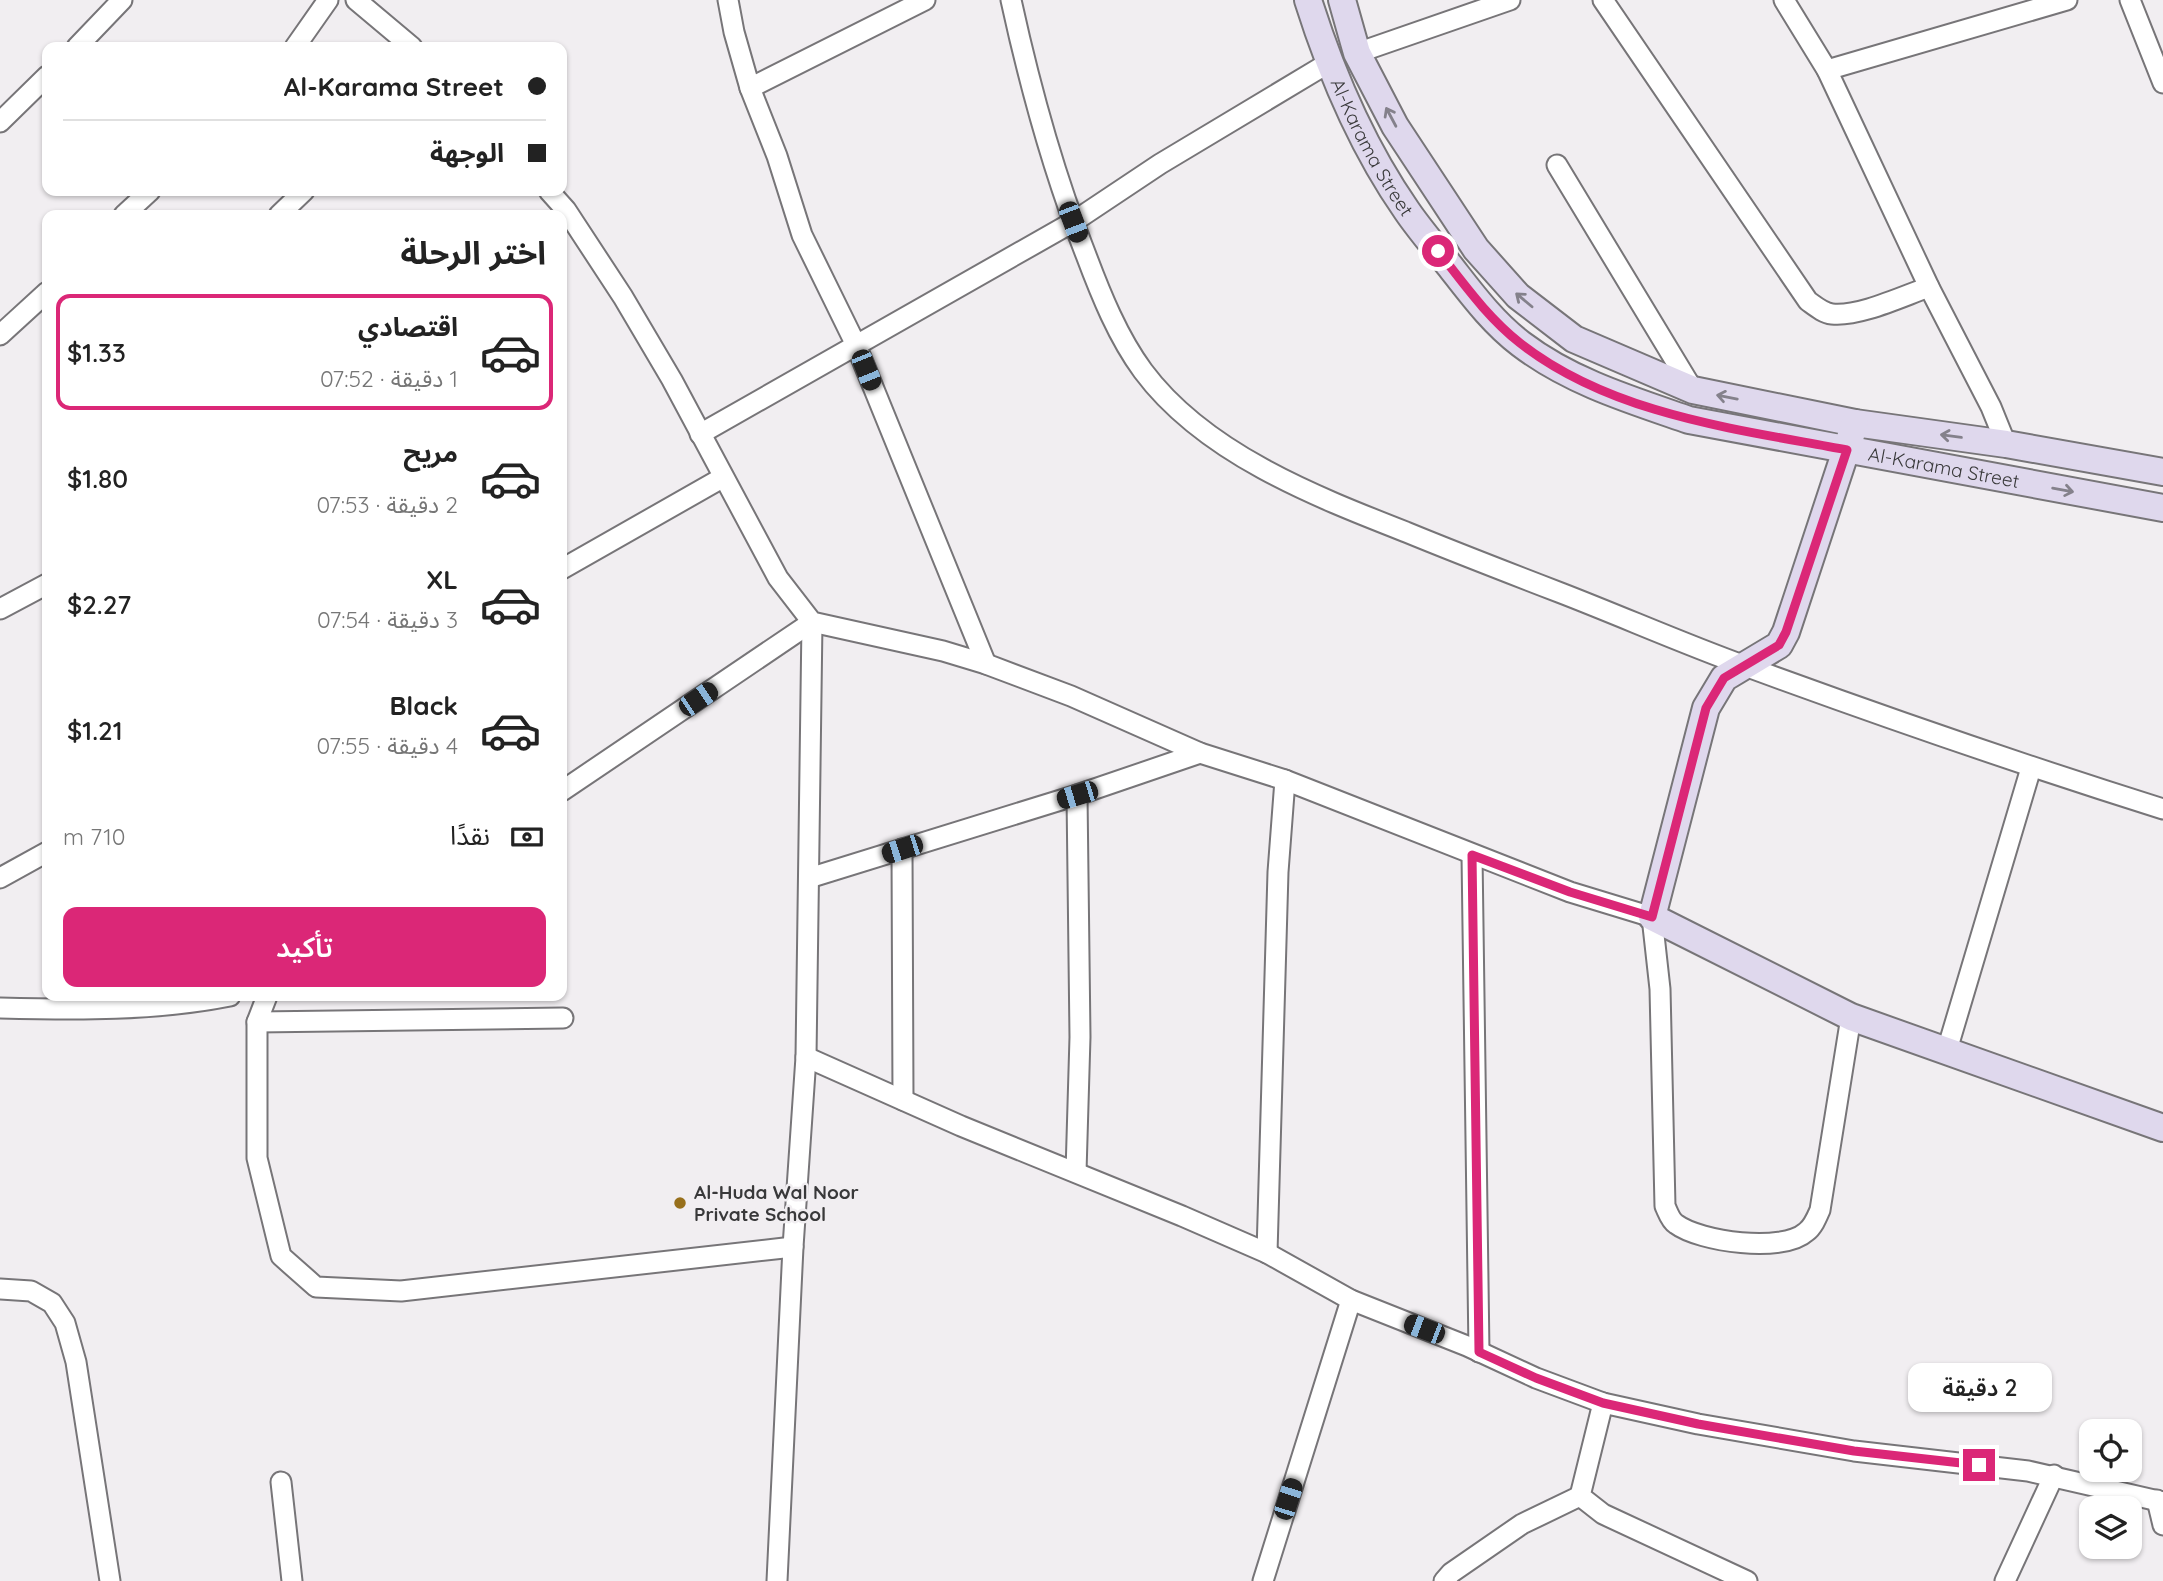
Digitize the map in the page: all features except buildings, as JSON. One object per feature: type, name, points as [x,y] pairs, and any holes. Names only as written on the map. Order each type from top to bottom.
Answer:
[{"type":"street","points":[[82,42],[122,0]]},
{"type":"street","points":[[299,42],[328,0]]},
{"type":"street","points":[[356,0],[406,42]]},
{"type":"street","points":[[728,0],[733,32],[750,88],[777,156],[802,234],[856,345],[986,664]]},
{"type":"street","points":[[750,88],[925,0]]},
{"type":"street","points":[[1011,0],[1057,180],[1100,293],[1143,370],[1170,401],[1206,431],[1252,463],[1325,500],[1743,665],[2031,768],[2163,809]]},
{"type":"street","name":"Al-Karama Street","points":[[1308,0],[1330,62],[1363,138],[1406,210],[1487,313],[1521,344],[1572,376],[1619,396],[1689,419],[2163,508]]},
{"type":"street","name":"Al-Karama Street","points":[[1342,0],[1357,53],[1395,126],[1476,249],[1518,296],[1574,340],[1693,390],[1854,423],[2006,444],[2163,472]]},
{"type":"street","points":[[1357,53],[1510,0]]},
{"type":"street","points":[[1603,0],[1808,301],[1820,310],[1833,314],[1849,313],[1929,287]]},
{"type":"street","points":[[1784,0],[1826,70],[1929,287],[1991,407],[2006,444]]},
{"type":"street","points":[[1826,70],[2067,0]]},
{"type":"street","points":[[2130,0],[2163,83]]},
{"type":"street","points":[[700,433],[1073,222],[1171,157],[1330,62]]},
{"type":"street","points":[[0,122],[42,81]]},
{"type":"street","points":[[1557,165],[1693,390]]},
{"type":"street","points":[[129,210],[145,196]]},
{"type":"street","points":[[284,210],[299,196]]},
{"type":"street","points":[[567,219],[623,297],[778,578],[812,622],[806,1057],[793,1247],[777,1581]]},
{"type":"street","points":[[0,335],[42,297]]},
{"type":"street","points":[[1851,1017],[1821,1210],[1807,1232],[1795,1239],[1773,1244],[1739,1243],[1677,1225],[1665,1206],[1660,989],[1652,917],[1706,708],[1724,678],[1767,654],[1779,645],[1786,632],[1854,423]]},
{"type":"street","points":[[567,566],[722,478]]},
{"type":"street","points":[[0,609],[42,587]]},
{"type":"street","points":[[567,788],[812,622],[943,651],[986,664],[1071,696],[1200,752],[1285,780],[1570,892],[1652,917],[1851,1017],[2163,1128]]},
{"type":"street","points":[[809,878],[1077,795],[1200,752]]},
{"type":"street","points":[[1947,1050],[2031,768]]},
{"type":"street","points":[[1267,1254],[1278,872],[1285,780]]},
{"type":"street","points":[[1076,1172],[1080,1037],[1077,795]]},
{"type":"street","points":[[902,849],[903,1100]]},
{"type":"street","points":[[0,878],[42,855]]},
{"type":"street","points":[[1472,855],[1479,1352]]},
{"type":"street","points":[[0,1008],[69,1010],[161,1006],[196,1001]]},
{"type":"street","points":[[265,1001],[257,1022],[257,1158],[281,1256],[316,1287],[401,1291],[793,1247]]},
{"type":"street","points":[[257,1022],[564,1018]]},
{"type":"street","points":[[806,1057],[1267,1254],[1351,1300],[1536,1378],[1603,1403],[1698,1424],[1854,1451],[2053,1475],[2160,1501],[2163,1525]]},
{"type":"street","points":[[0,1289],[31,1291],[52,1303],[65,1323],[76,1362],[110,1581]]},
{"type":"street","points":[[1263,1581],[1351,1300]]},
{"type":"street","points":[[1580,1496],[1603,1403]]},
{"type":"street","points":[[2006,1581],[2053,1475]]},
{"type":"street","points":[[281,1482],[292,1581]]},
{"type":"street","points":[[1444,1581],[1451,1573],[1522,1524],[1580,1496]]},
{"type":"street","points":[[1580,1496],[1603,1514],[1747,1581]]},
{"type":"place","name":"Al-Huda Wal Noor Private School","points":[[680,1203]]},
{"type":"route","points":[[1438,251],[1487,313],[1521,344],[1572,376],[1619,396],[1689,419],[1847,450],[1786,632],[1779,645],[1724,678],[1706,708],[1652,917],[1570,892],[1472,855],[1479,1352],[1536,1378],[1603,1403],[1698,1424],[1854,1451],[1979,1465]]}]
